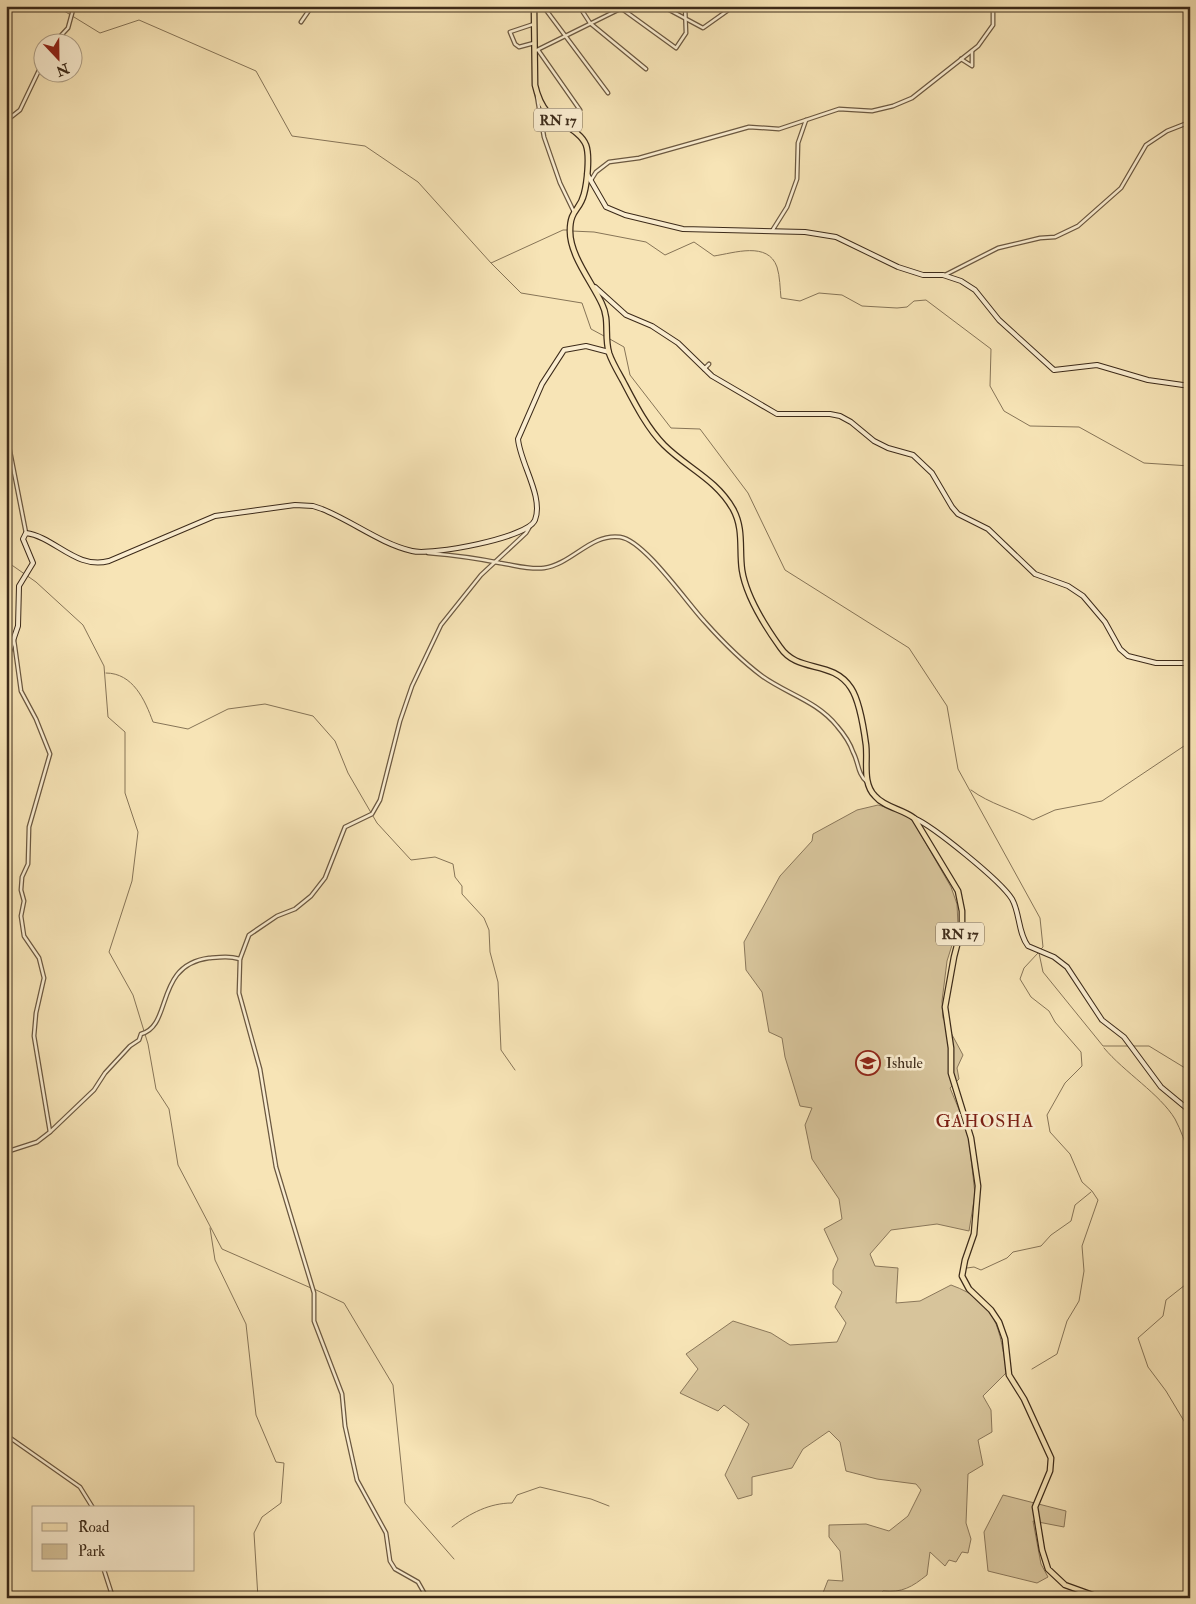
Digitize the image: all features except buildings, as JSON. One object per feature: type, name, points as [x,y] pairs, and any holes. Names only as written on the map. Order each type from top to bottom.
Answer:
[{"type":"main road","name":"RN 17","points":[[534,6],[537,92],[548,113],[580,137],[586,145],[584,195],[570,216],[570,233],[575,253],[595,287],[606,314],[609,352],[623,382],[658,438],[670,450],[709,480],[732,506],[741,528],[743,574],[749,592],[779,646],[787,656],[795,661],[828,668],[839,675],[852,689],[863,727],[867,782],[877,799],[914,818],[923,830],[958,891],[962,911],[962,926],[945,1007],[951,1048],[951,1073],[971,1138],[978,1186],[974,1234],[965,1260],[962,1276],[969,1289],[991,1310],[999,1322],[1005,1339],[1009,1375],[1024,1399],[1051,1458],[1050,1471],[1035,1507],[1042,1550],[1048,1569],[1050,1573],[1065,1585],[1101,1598]]},
{"type":"street","points":[[64,32],[68,28],[74,6]]},
{"type":"street","points":[[300,22],[312,6]]},
{"type":"street","points":[[543,6],[608,93]]},
{"type":"street","points":[[579,6],[590,24],[646,69]]},
{"type":"street","points":[[580,110],[536,51],[626,6]]},
{"type":"street","points":[[662,6],[703,28],[734,6]]},
{"type":"street","points":[[619,8],[676,48],[686,33],[685,6]]},
{"type":"street","points":[[590,180],[596,172],[609,162],[639,158],[749,127],[779,129],[839,109],[872,111],[894,106],[912,98],[972,51],[993,25],[992,6]]},
{"type":"street","points":[[534,24],[510,32],[519,47],[534,43]]},
{"type":"street","points":[[961,59],[972,66],[972,51]]},
{"type":"street","points":[[6,121],[20,110],[33,82]]},
{"type":"street","points":[[537,92],[536,100],[544,137],[560,184],[574,212]]},
{"type":"street","points":[[770,233],[787,207],[797,179],[798,143],[806,120]]},
{"type":"street","points":[[943,276],[1000,247],[1064,235],[1121,188],[1146,145],[1167,131],[1190,122]]},
{"type":"street","points":[[586,172],[599,191],[606,207],[625,215],[676,228],[770,233],[805,232],[836,238],[898,267],[923,275],[943,276],[971,286],[999,320],[1054,370],[1097,365],[1148,380],[1190,386]]},
{"type":"street","points":[[982,257],[986,261]]},
{"type":"street","points":[[595,287],[626,315],[668,336],[704,369],[741,390],[776,414],[830,414],[840,416],[851,422],[874,441],[888,448],[913,455],[932,473],[958,514],[988,529],[1035,574],[1068,586],[1083,596],[1105,622],[1120,649],[1128,656],[1156,663],[1190,662]]},
{"type":"street","points":[[663,341],[668,336]]},
{"type":"street","points":[[427,1598],[418,1582],[395,1569],[390,1560],[386,1533],[358,1480],[345,1426],[344,1404],[314,1321],[314,1293],[276,1167],[260,1069],[239,993],[240,959],[249,935],[277,916],[295,909],[311,896],[324,878],[344,827],[372,814],[380,800],[400,721],[425,655],[441,626],[481,575],[526,534],[534,522],[537,510],[534,492],[519,451],[518,439],[548,372],[564,350],[586,346],[609,352]]},
{"type":"street","points":[[704,369],[709,364]]},
{"type":"street","points":[[6,431],[26,533],[23,539],[33,564],[19,586],[19,617],[14,640],[6,661]]},
{"type":"street","points":[[26,533],[78,558],[102,562],[215,516],[256,509],[313,506],[407,550],[522,567],[545,568],[567,560],[588,545],[604,538],[620,537],[632,541],[657,565],[705,623],[763,677],[810,701],[837,726],[854,752],[861,777],[867,782]]},
{"type":"street","points":[[421,552],[506,538],[530,526]]},
{"type":"street","points":[[14,640],[21,691],[36,719],[50,754],[29,827],[28,864],[22,877],[21,890],[24,901],[21,916],[24,936],[39,958],[44,978],[37,1007],[34,1036],[50,1132]]},
{"type":"street","points":[[914,818],[933,829],[1008,892],[1020,918],[1026,943],[1054,957],[1067,967],[1102,1020],[1124,1037],[1161,1087],[1190,1112]]},
{"type":"street","points":[[6,1152],[38,1142],[94,1090],[105,1073],[130,1046],[139,1040],[141,1034],[148,1032],[158,1020],[165,996],[175,975],[198,960],[227,955],[240,959]]},
{"type":"street","points":[[340,1407],[344,1404]]},
{"type":"street","points":[[6,1435],[80,1488],[92,1506]]},
{"type":"street","points":[[105,1572],[113,1598]]},
{"type":"green space","points":[[878,805],[900,811],[913,821],[951,887],[957,904],[958,926],[947,961],[942,1001],[943,1018],[963,1055],[957,1068],[959,1079],[950,1088],[968,1131],[975,1194],[969,1231],[937,1224],[891,1230],[870,1254],[875,1266],[898,1268],[896,1303],[920,1301],[951,1285],[967,1292],[978,1300],[994,1319],[1007,1372],[983,1396],[991,1410],[992,1432],[978,1440],[983,1465],[968,1474],[966,1523],[971,1539],[968,1553],[962,1552],[956,1562],[949,1560],[945,1566],[930,1552],[927,1575],[906,1588],[896,1591],[883,1591],[877,1598],[821,1598],[828,1580],[843,1581],[840,1551],[829,1537],[829,1525],[866,1524],[889,1531],[908,1516],[921,1490],[916,1484],[877,1479],[846,1471],[840,1442],[829,1431],[803,1449],[792,1468],[752,1477],[752,1495],[738,1499],[725,1475],[749,1424],[724,1405],[718,1411],[680,1393],[698,1369],[686,1354],[733,1321],[771,1333],[790,1345],[837,1342],[846,1323],[835,1307],[842,1292],[833,1284],[833,1270],[838,1259],[824,1229],[842,1219],[839,1199],[812,1159],[805,1125],[812,1108],[800,1106],[785,1057],[782,1038],[769,1032],[762,992],[746,970],[744,942],[780,876],[812,841],[813,834],[857,810]]},
{"type":"green space","points":[[1003,1495],[1066,1511],[1064,1527],[1033,1521],[1041,1564],[1048,1577],[1037,1583],[988,1571],[984,1532]]},
{"type":"waterway","points":[[56,6],[100,33],[139,20],[256,71],[292,136],[365,146],[418,182],[491,263],[563,230],[567,230]]},
{"type":"waterway","points":[[571,231],[594,232],[646,242],[665,255],[694,242],[714,256],[740,251],[758,251],[773,259],[777,267],[781,298],[800,301],[819,293],[842,295],[862,306],[897,308],[907,307],[914,301],[926,300],[991,349],[990,386],[1004,411],[1030,426],[1079,427],[1144,463],[1190,466]]},
{"type":"waterway","points":[[491,263],[521,293],[582,303],[591,329],[604,336]]},
{"type":"waterway","points":[[608,338],[624,347],[630,375],[671,428],[700,429],[748,493],[785,570],[909,648],[947,706],[958,769],[1040,918],[1043,947],[1041,949]]},
{"type":"waterway","points":[[6,561],[36,582],[83,625],[104,666],[108,717],[125,732],[125,793],[138,832],[132,881],[109,952],[133,995],[148,1044],[156,1089],[169,1109],[178,1165],[222,1249],[311,1288]]},
{"type":"waterway","points":[[106,673],[124,678],[137,689],[153,722],[188,729],[228,709],[265,704],[313,716],[335,741],[348,773],[377,823],[411,860],[435,857],[453,864],[455,877],[462,886],[462,894],[484,918],[489,930],[490,952],[498,982],[501,1050],[515,1070]]},
{"type":"waterway","points":[[971,790],[986,799],[1033,820],[1055,810],[1102,801],[1190,742]]},
{"type":"waterway","points":[[1032,1369],[1057,1354],[1067,1321],[1079,1301],[1084,1271],[1082,1246],[1098,1200],[1082,1182],[1070,1154],[1050,1132],[1047,1115],[1065,1083],[1082,1066],[1081,1052],[1055,1022],[1049,1011],[1031,997],[1020,979],[1024,968],[1038,953]]},
{"type":"waterway","points":[[1039,953],[1043,972],[1103,1046],[1129,1046]]},
{"type":"waterway","points":[[1133,1046],[1149,1046],[1190,1071]]},
{"type":"waterway","points":[[1104,1048],[1168,1110],[1177,1123],[1190,1155]]},
{"type":"waterway","points":[[967,1268],[974,1267],[981,1270],[1007,1258],[1013,1252],[1041,1246],[1051,1235],[1071,1221],[1075,1205],[1091,1192]]},
{"type":"waterway","points":[[210,1228],[215,1260],[246,1324],[256,1415],[276,1462],[284,1463],[281,1503],[262,1517],[254,1533],[258,1598]]},
{"type":"waterway","points":[[1190,1258],[1185,1285],[1166,1300],[1163,1316],[1138,1338],[1148,1367],[1166,1391],[1190,1431]]},
{"type":"waterway","points":[[314,1289],[344,1303],[393,1385],[405,1503],[454,1559]]},
{"type":"waterway","points":[[452,1527],[480,1510],[504,1503],[512,1503],[517,1495],[540,1487],[591,1499],[609,1506]]},
{"type":"place","name":"Ishule","points":[[868,1063]]},
{"type":"district","name":"GAHOSHA","points":[[985,1121]]}]
